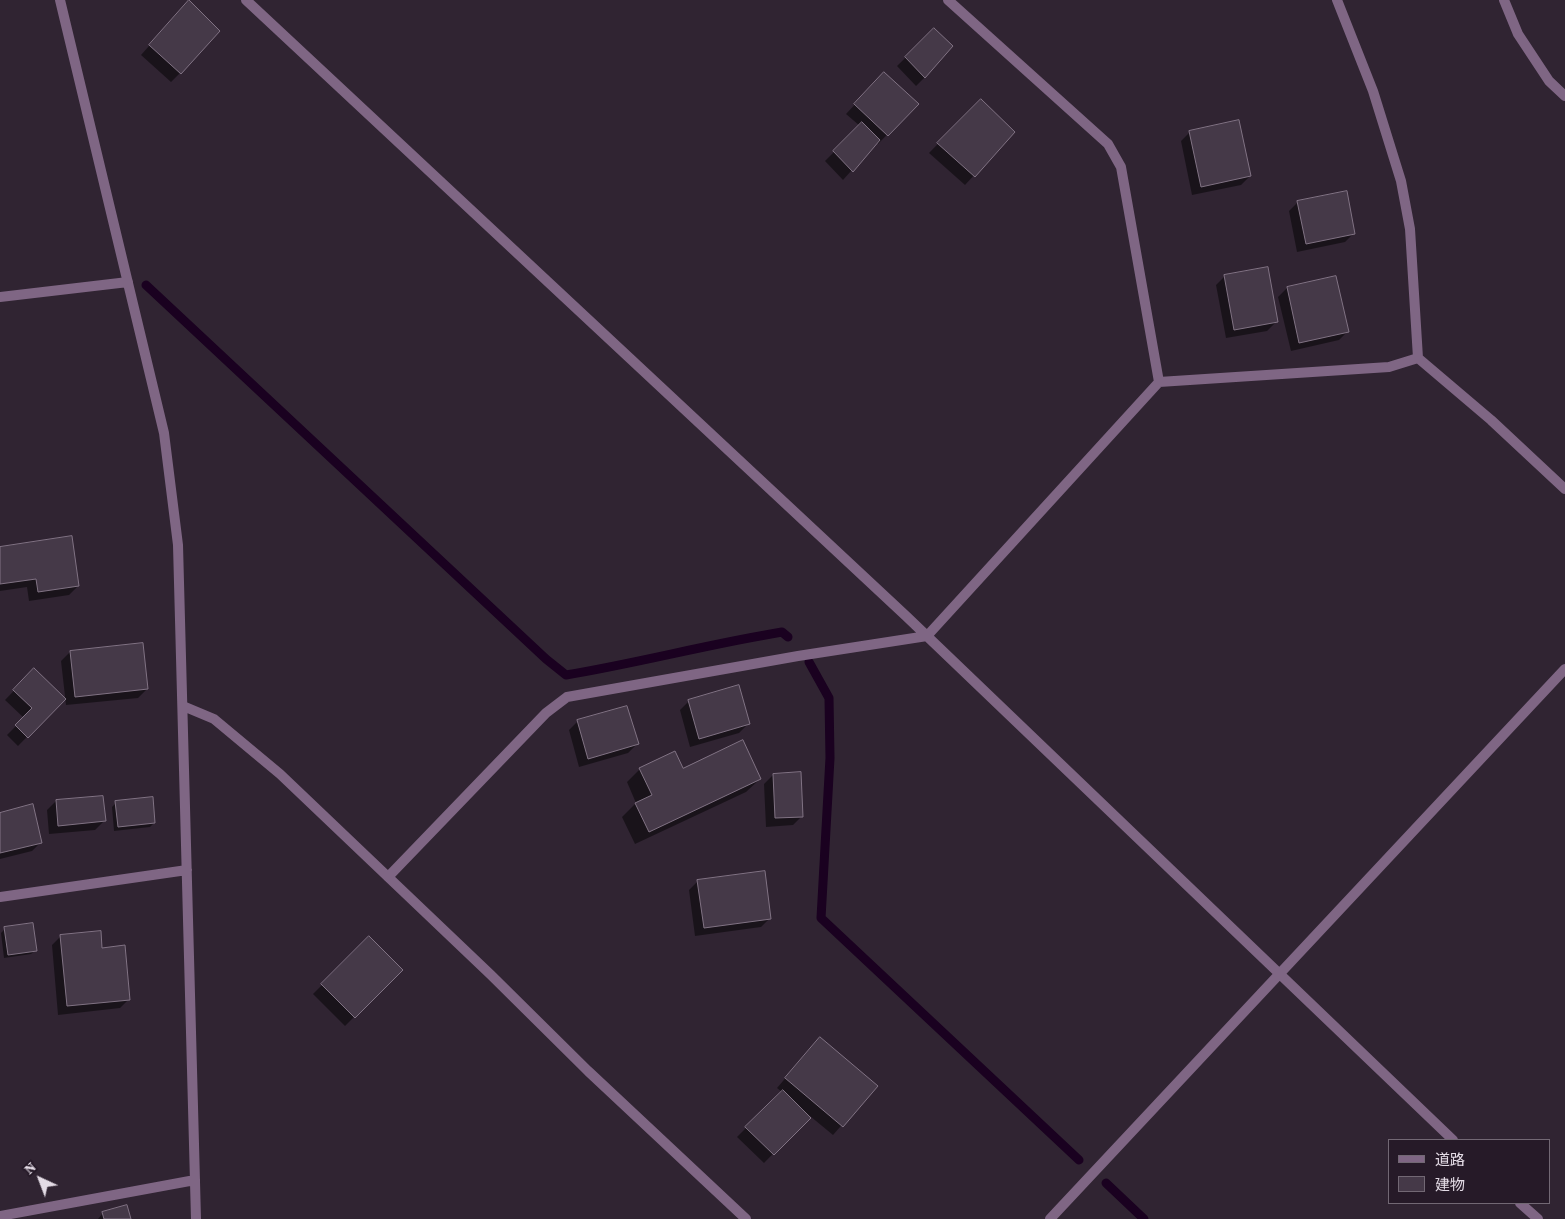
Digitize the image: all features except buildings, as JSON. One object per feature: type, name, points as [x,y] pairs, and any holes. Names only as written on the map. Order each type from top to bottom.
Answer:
[{"type":"street","points":[[60,0],[165,443],[178,545],[196,1219]]},
{"type":"street","points":[[246,0],[926,636],[1452,1139]]},
{"type":"street","points":[[948,0],[1108,144],[1121,167],[1159,382]]},
{"type":"street","points":[[1338,0],[1373,91],[1401,181],[1410,229],[1418,358],[1491,420],[1565,489]]},
{"type":"street","points":[[1504,0],[1518,34],[1549,81],[1565,96]]},
{"type":"street","points":[[0,297],[128,282]]},
{"type":"street","points":[[388,877],[546,714],[567,697],[798,656],[926,636],[1159,382],[1389,367],[1418,358]]},
{"type":"street","points":[[1050,1219],[1565,669]]},
{"type":"street","points":[[182,706],[214,719],[280,774],[588,1071],[746,1219]]},
{"type":"street","points":[[0,897],[187,870]]},
{"type":"street","points":[[0,1216],[195,1180]]},
{"type":"street","points":[[1521,1204],[1538,1219]]},
{"type":"waterway","points":[[146,285],[546,659],[566,675],[782,632],[788,637]]},
{"type":"waterway","points":[[809,662],[829,698],[830,758],[821,918],[1079,1160]]},
{"type":"waterway","points":[[1106,1183],[1144,1219]]}]
